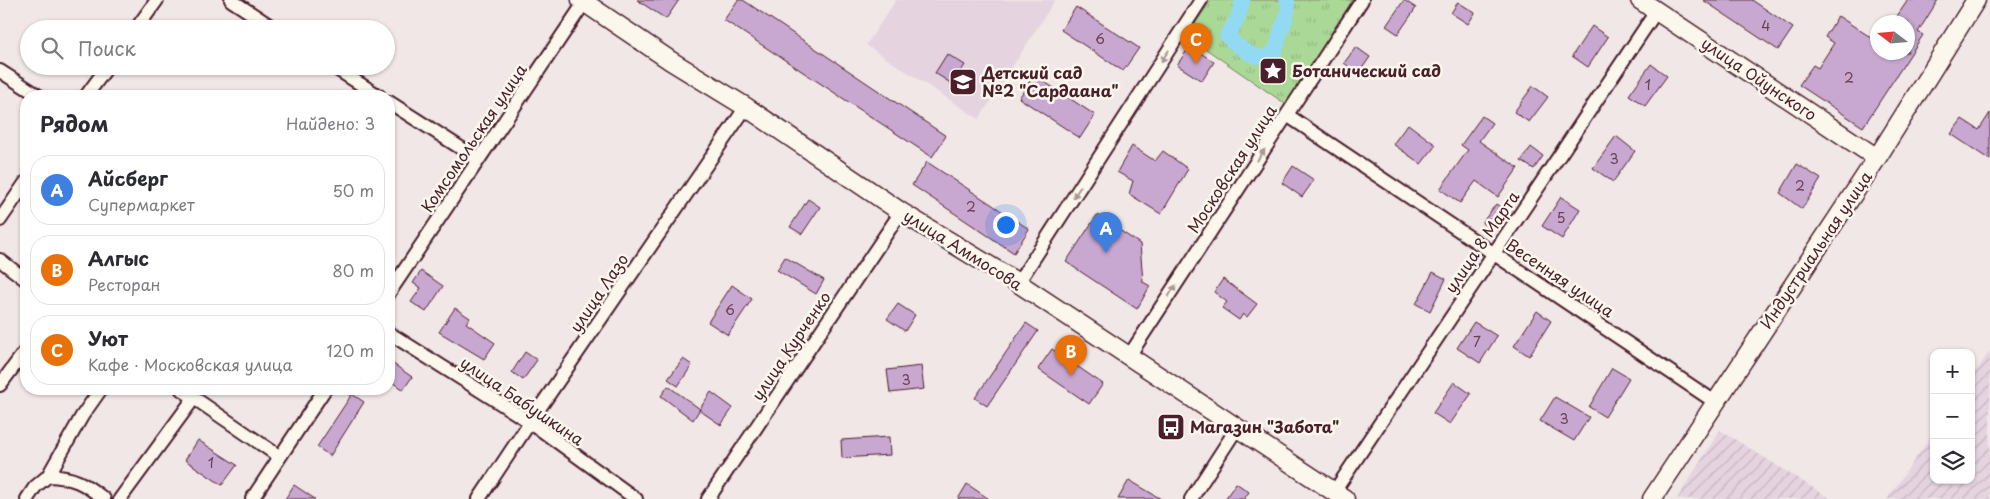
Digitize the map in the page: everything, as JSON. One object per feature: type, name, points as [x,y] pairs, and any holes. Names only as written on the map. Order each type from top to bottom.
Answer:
[{"type":"main road","name":"улица Ойунского","points":[[1640,0],[1877,158]]},
{"type":"main road","name":"Индустриальная улица","points":[[1652,499],[1877,158],[1976,0]]},
{"type":"main road","name":"улица Аммосова","points":[[584,1],[672,61],[746,107],[901,212],[1018,283],[1339,495]]},
{"type":"street","points":[[143,20],[157,0]]},
{"type":"street","points":[[231,0],[261,20]]},
{"type":"street","points":[[1018,283],[1201,0]]},
{"type":"street","name":"Московская улица","points":[[1129,356],[1362,0]]},
{"type":"street","name":"Комсомольская улица","points":[[395,284],[584,1]]},
{"type":"street","name":"улица 8 Марта","points":[[1339,495],[1494,254],[1657,10]]},
{"type":"street","points":[[0,71],[30,90]]},
{"type":"street","points":[[90,90],[101,75]]},
{"type":"street","points":[[346,75],[370,90]]},
{"type":"street","points":[[395,106],[478,159]]},
{"type":"street","name":"улица Лазо","points":[[479,499],[746,107]]},
{"type":"street","name":"Весенняя улица","points":[[1287,115],[1715,402]]},
{"type":"street","points":[[0,220],[20,191]]},
{"type":"street","name":"улица Курченко","points":[[708,499],[901,212]]},
{"type":"street","points":[[0,260],[20,275]]},
{"type":"street","name":"улица Бабушкина","points":[[395,337],[530,422],[636,499]]},
{"type":"street","points":[[0,386],[20,358]]},
{"type":"street","points":[[27,499],[35,487],[48,476],[82,416],[97,395]]},
{"type":"street","points":[[190,395],[280,457]]},
{"type":"street","points":[[252,499],[321,395]]},
{"type":"street","points":[[120,499],[194,398]]},
{"type":"street","points":[[1191,499],[1237,428]]},
{"type":"street","points":[[48,476],[68,477],[89,487],[104,499]]},
{"type":"shaded area","name":"Детский сад №2 \"Сардаана\"","points":[[896,0],[1055,0],[979,119],[866,45]]},
{"type":"shaded area","points":[[1990,351],[1990,499],[1887,499],[1930,438],[1930,484],[1975,484],[1975,372]]},
{"type":"shaded area","points":[[1720,430],[1831,499],[1677,499]]},
{"type":"green space","name":"Ботанический сад","points":[[1211,0],[1357,0],[1287,105],[1187,36]]},
{"type":"building","points":[[637,0],[679,0],[666,19]]},
{"type":"building","points":[[738,0],[743,0],[946,136],[932,157],[724,20]]},
{"type":"building","points":[[1404,0],[1416,8],[1398,34],[1386,26]]},
{"type":"building","points":[[1703,0],[1752,0],[1793,28],[1778,50]]},
{"type":"building","points":[[1908,0],[1938,0],[1918,32],[1923,35],[1915,47],[1915,15],[1898,15]]},
{"type":"building","points":[[1458,2],[1475,13],[1468,24],[1451,13]]},
{"type":"building","points":[[1076,7],[1139,48],[1123,71],[1061,30]]},
{"type":"building","points":[[1838,16],[1870,37],[1870,60],[1907,60],[1863,127],[1799,85],[1813,65],[1818,68],[1834,43],[1825,37]]},
{"type":"building","points":[[1592,26],[1608,37],[1588,67],[1572,56]]},
{"type":"building","points":[[1190,46],[1214,62],[1202,81],[1177,65]]},
{"type":"building","points":[[1356,47],[1370,57],[1358,74],[1344,63]]},
{"type":"building","points":[[947,54],[965,65],[952,84],[935,73]]},
{"type":"building","points":[[1651,64],[1667,76],[1645,106],[1629,95]]},
{"type":"building","points":[[1034,75],[1095,115],[1080,138],[1019,98]]},
{"type":"building","points":[[1533,86],[1548,97],[1529,122],[1514,112]]},
{"type":"building","points":[[1990,113],[1990,160],[1951,134],[1962,119],[1979,130]]},
{"type":"building","points":[[1482,116],[1492,123],[1479,141],[1518,168],[1498,197],[1476,181],[1460,203],[1440,189],[1468,150],[1461,145]]},
{"type":"building","points":[[1408,124],[1436,145],[1421,164],[1393,144]]},
{"type":"building","points":[[1616,136],[1635,151],[1613,182],[1593,168]]},
{"type":"building","points":[[1132,146],[1155,161],[1163,151],[1188,169],[1161,214],[1129,194],[1133,181],[1117,172]]},
{"type":"building","points":[[1531,147],[1543,156],[1534,169],[1521,161]]},
{"type":"building","points":[[927,162],[1029,229],[1014,253],[912,185]]},
{"type":"building","points":[[1797,164],[1821,179],[1802,209],[1780,193]]},
{"type":"building","points":[[1293,166],[1314,180],[1302,197],[1282,183]]},
{"type":"building","points":[[1561,197],[1580,209],[1562,239],[1542,226]]},
{"type":"building","points":[[808,199],[820,207],[802,234],[790,227]]},
{"type":"building","points":[[1496,204],[1506,211],[1492,230],[1482,223]]},
{"type":"building","points":[[1097,215],[1140,244],[1143,282],[1150,286],[1137,309],[1066,262]]},
{"type":"building","points":[[785,257],[824,280],[816,294],[777,270]]},
{"type":"building","points":[[421,271],[443,286],[426,312],[411,302],[421,288],[413,283]]},
{"type":"building","points":[[1433,272],[1446,279],[1430,311],[1416,304]]},
{"type":"building","points":[[1223,279],[1257,304],[1247,317],[1243,314],[1239,320],[1222,308],[1227,302],[1214,292]]},
{"type":"building","points":[[732,285],[752,299],[728,335],[708,322]]},
{"type":"building","points":[[898,304],[915,315],[905,331],[887,319]]},
{"type":"building","points":[[455,308],[470,318],[466,323],[495,343],[484,359],[439,332]]},
{"type":"building","points":[[1537,311],[1551,321],[1529,356],[1514,346]]},
{"type":"building","points":[[1474,322],[1497,336],[1480,363],[1457,348]]},
{"type":"building","points":[[1026,323],[1038,331],[987,406],[975,398]]},
{"type":"building","points":[[1052,349],[1103,384],[1089,404],[1038,369]]},
{"type":"building","points":[[525,352],[537,360],[523,380],[512,372]]},
{"type":"building","points":[[683,359],[692,365],[678,386],[668,379]]},
{"type":"building","points":[[395,365],[412,377],[403,390],[395,384]]},
{"type":"building","points":[[921,366],[924,389],[890,393],[887,370]]},
{"type":"building","points":[[1612,368],[1629,378],[1605,417],[1589,407]]},
{"type":"building","points":[[1454,382],[1471,394],[1450,424],[1433,413]]},
{"type":"building","points":[[668,386],[700,409],[693,420],[661,396]]},
{"type":"building","points":[[711,392],[733,408],[721,425],[699,410]]},
{"type":"building","points":[[351,395],[364,402],[330,456],[317,447]]},
{"type":"building","points":[[1555,397],[1589,417],[1574,441],[1540,421]]},
{"type":"building","points":[[889,437],[890,455],[842,458],[841,440]]},
{"type":"building","points":[[198,440],[237,465],[222,485],[185,460]]},
{"type":"building","points":[[1129,480],[1161,499],[1118,499]]},
{"type":"building","points":[[1236,483],[1249,492],[1244,499],[1225,499]]},
{"type":"building","points":[[967,484],[989,499],[958,499]]},
{"type":"building","points":[[294,485],[315,499],[285,499]]},
{"type":"waterway","points":[[1243,0],[1237,20],[1227,35],[1231,41],[1245,51],[1260,57],[1270,55],[1277,46],[1287,12],[1287,0]]},
{"type":"place","name":"Уют","points":[[1196,64]]},
{"type":"place","name":"Ботанический сад","points":[[1273,71]]},
{"type":"place","name":"Детский сад №2 \"Сардаана\"","points":[[963,82]]},
{"type":"place","name":"Айсберг","points":[[1106,253]]},
{"type":"place","name":"Алгыс","points":[[1071,376]]},
{"type":"place","name":"Магазин \"Забота\"","points":[[1171,427]]}]
